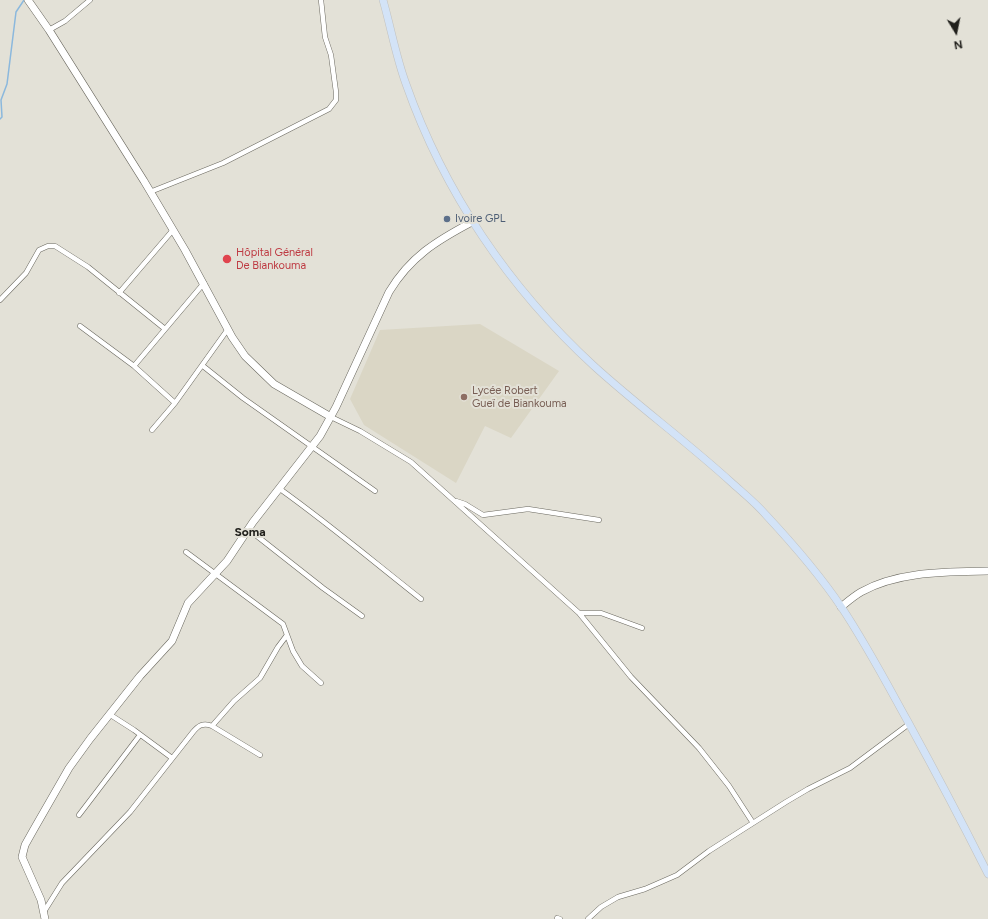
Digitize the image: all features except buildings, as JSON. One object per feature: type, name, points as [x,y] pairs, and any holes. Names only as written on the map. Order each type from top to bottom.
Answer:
[{"type":"main road","points":[[383,0],[405,82],[425,133],[447,178],[472,222],[501,264],[549,322],[594,366],[702,455],[765,513],[816,573],[841,607],[875,662],[988,874]]},
{"type":"street","points":[[28,0],[49,30],[150,192],[245,356],[270,380],[288,393],[360,431],[411,462],[579,613],[631,676],[699,748],[729,786],[753,823]]},
{"type":"street","points":[[49,30],[65,21],[90,0]]},
{"type":"street","points":[[150,192],[223,163],[329,109],[336,100],[336,92],[331,55],[325,37],[321,0]]},
{"type":"street","points":[[45,919],[45,910],[23,862],[22,852],[69,768],[109,714],[140,676],[169,646],[175,636],[188,603],[215,575],[238,545],[248,529],[313,446],[331,417],[389,292],[399,276],[412,262],[433,244],[472,222]]},
{"type":"street","points":[[120,293],[173,230]]},
{"type":"street","points":[[0,300],[26,273],[39,250],[51,246],[61,248],[88,267],[165,329]]},
{"type":"street","points":[[134,366],[204,283]]},
{"type":"street","points":[[80,326],[134,366],[175,403]]},
{"type":"street","points":[[152,430],[203,366],[228,329]]},
{"type":"street","points":[[203,366],[243,398],[375,491]]},
{"type":"street","points":[[280,489],[329,525],[421,599]]},
{"type":"street","points":[[454,501],[465,504],[483,515],[528,509],[599,520]]},
{"type":"street","points":[[248,529],[322,588],[362,616]]},
{"type":"street","points":[[186,552],[283,624],[302,666],[320,683]]},
{"type":"street","points":[[841,607],[871,586],[896,579],[926,575],[988,571]]},
{"type":"street","points":[[579,613],[601,613],[642,628]]},
{"type":"street","points":[[212,726],[234,700],[260,678],[278,647],[287,635]]},
{"type":"street","points":[[109,714],[172,758]]},
{"type":"street","points":[[45,910],[62,883],[130,812],[196,728],[202,724],[212,726],[260,755]]},
{"type":"street","points":[[588,919],[601,907],[618,897],[645,889],[677,875],[753,823],[808,788],[850,768],[909,724]]},
{"type":"street","points":[[79,815],[140,735]]},
{"type":"shaded area","points":[[480,324],[559,371],[511,438],[485,426],[456,483],[364,425],[350,399],[380,330]]},
{"type":"waterway","points":[[0,119],[2,117],[1,100],[7,84],[16,12],[24,0]]},
{"type":"place","name":"Ivoire GPL","points":[[447,219]]},
{"type":"place","name":"Hôpital Général De Biankouma","points":[[227,259]]},
{"type":"place","name":"Lycée Robert Gueï de Biankouma","points":[[464,397]]},
{"type":"district","name":"Soma","points":[[250,532]]}]
